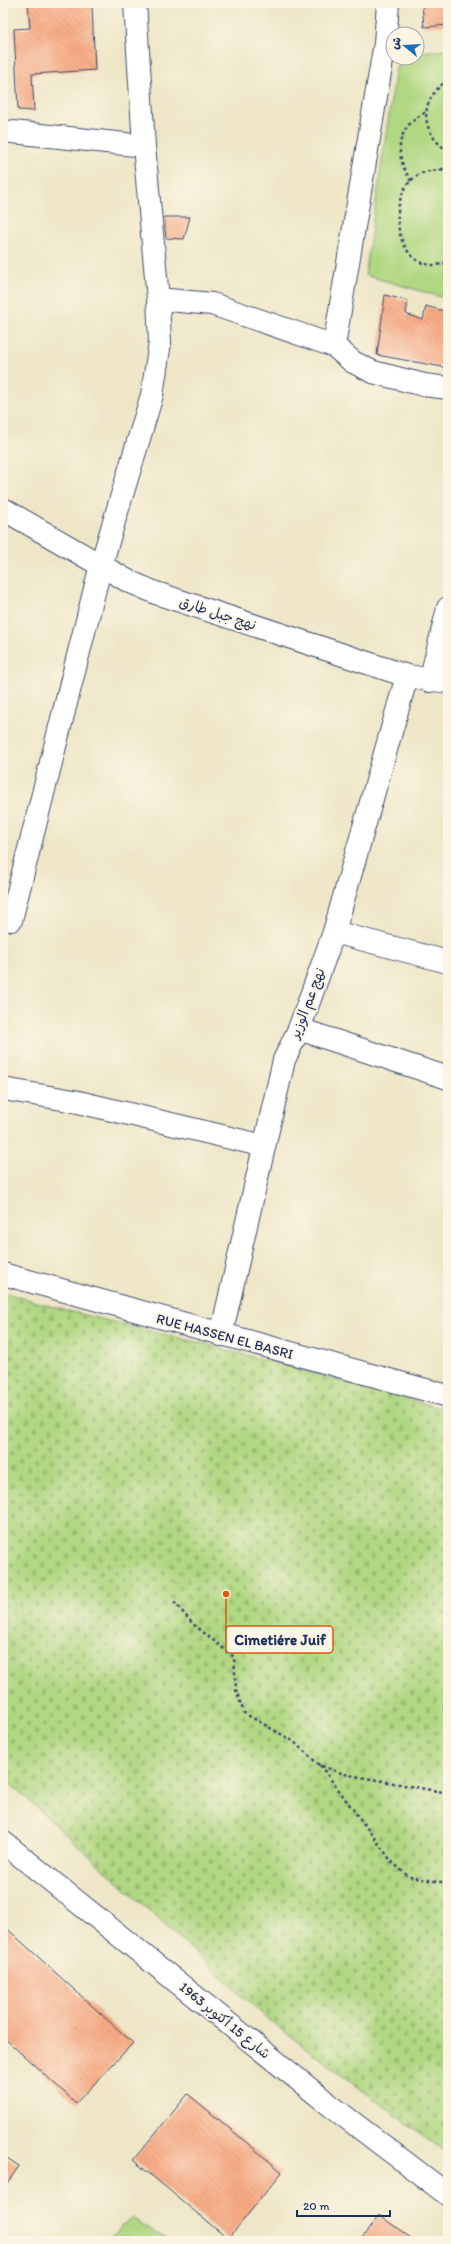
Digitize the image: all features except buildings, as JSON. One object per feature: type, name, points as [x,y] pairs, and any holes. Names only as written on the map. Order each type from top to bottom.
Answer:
[{"type":"street","points":[[11,920],[101,565],[152,396],[160,342],[158,299],[144,146],[135,3]]},
{"type":"street","points":[[334,346],[385,43],[388,3]]},
{"type":"street","points":[[3,131],[144,146]]},
{"type":"street","points":[[158,299],[212,304],[334,346],[353,362],[373,372],[424,385],[448,388]]},
{"type":"street","name":"نهج جبل طارق","points":[[3,509],[128,581],[156,593],[407,676],[439,681]]},
{"type":"street","points":[[439,681],[448,608]]},
{"type":"street","name":"نهج عم الوزير","points":[[222,1334],[284,1060],[299,1029],[334,932],[407,676]]},
{"type":"street","points":[[334,932],[448,962]]},
{"type":"street","points":[[299,1029],[448,1078]]},
{"type":"street","points":[[3,1088],[74,1101],[264,1146]]},
{"type":"street","name":"RUE HASSEN EL BASRI","points":[[3,1274],[448,1396]]},
{"type":"street","name":"شارع 15 أكتوبر 1963","points":[[3,1842],[331,2106],[448,2195]]},
{"type":"path","points":[[448,80],[439,86],[431,97],[426,112],[427,123],[431,136],[439,146],[448,151]]},
{"type":"path","points":[[411,181],[401,161],[401,140],[406,129],[414,118],[426,112]]},
{"type":"path","points":[[441,170],[448,165]]},
{"type":"path","points":[[448,170],[429,171],[418,175],[402,192],[399,204],[399,234],[403,245],[410,255],[421,261],[432,264],[448,262]]},
{"type":"path","points":[[174,1602],[194,1624],[234,1657],[236,1690],[244,1713],[293,1740],[319,1765],[392,1862],[409,1877],[448,1883]]},
{"type":"path","points":[[319,1765],[344,1774],[448,1792]]},
{"type":"green space","points":[[448,50],[448,299],[365,275],[396,68],[400,66],[425,66],[426,51]]},
{"type":"green space","points":[[3,1292],[60,1309],[209,1345],[448,1410],[448,2154],[271,2022],[3,1777]]},
{"type":"green space","points":[[132,2218],[170,2241],[105,2241]]},
{"type":"place","name":"Cimetiére Juif","points":[[226,1594]]}]
